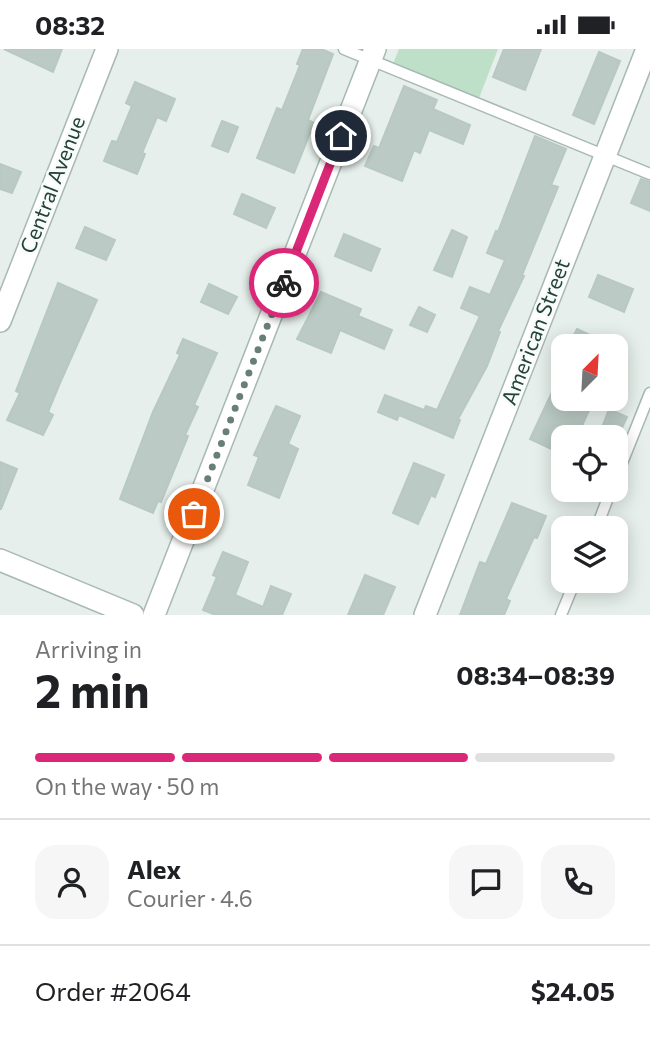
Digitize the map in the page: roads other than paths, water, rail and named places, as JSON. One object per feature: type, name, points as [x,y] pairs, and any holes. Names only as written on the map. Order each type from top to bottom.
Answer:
[{"type":"street","name":"Central Avenue","points":[[0,321],[107,49]]},
{"type":"street","name":"American Street","points":[[425,615],[647,49]]},
{"type":"street","points":[[154,615],[373,54]]},
{"type":"street","points":[[0,560],[134,615]]},
{"type":"lane","points":[[344,49],[373,54],[650,174]]},
{"type":"lane","points":[[628,448],[650,393]]},
{"type":"lane","points":[[561,615],[570,593]]}]
